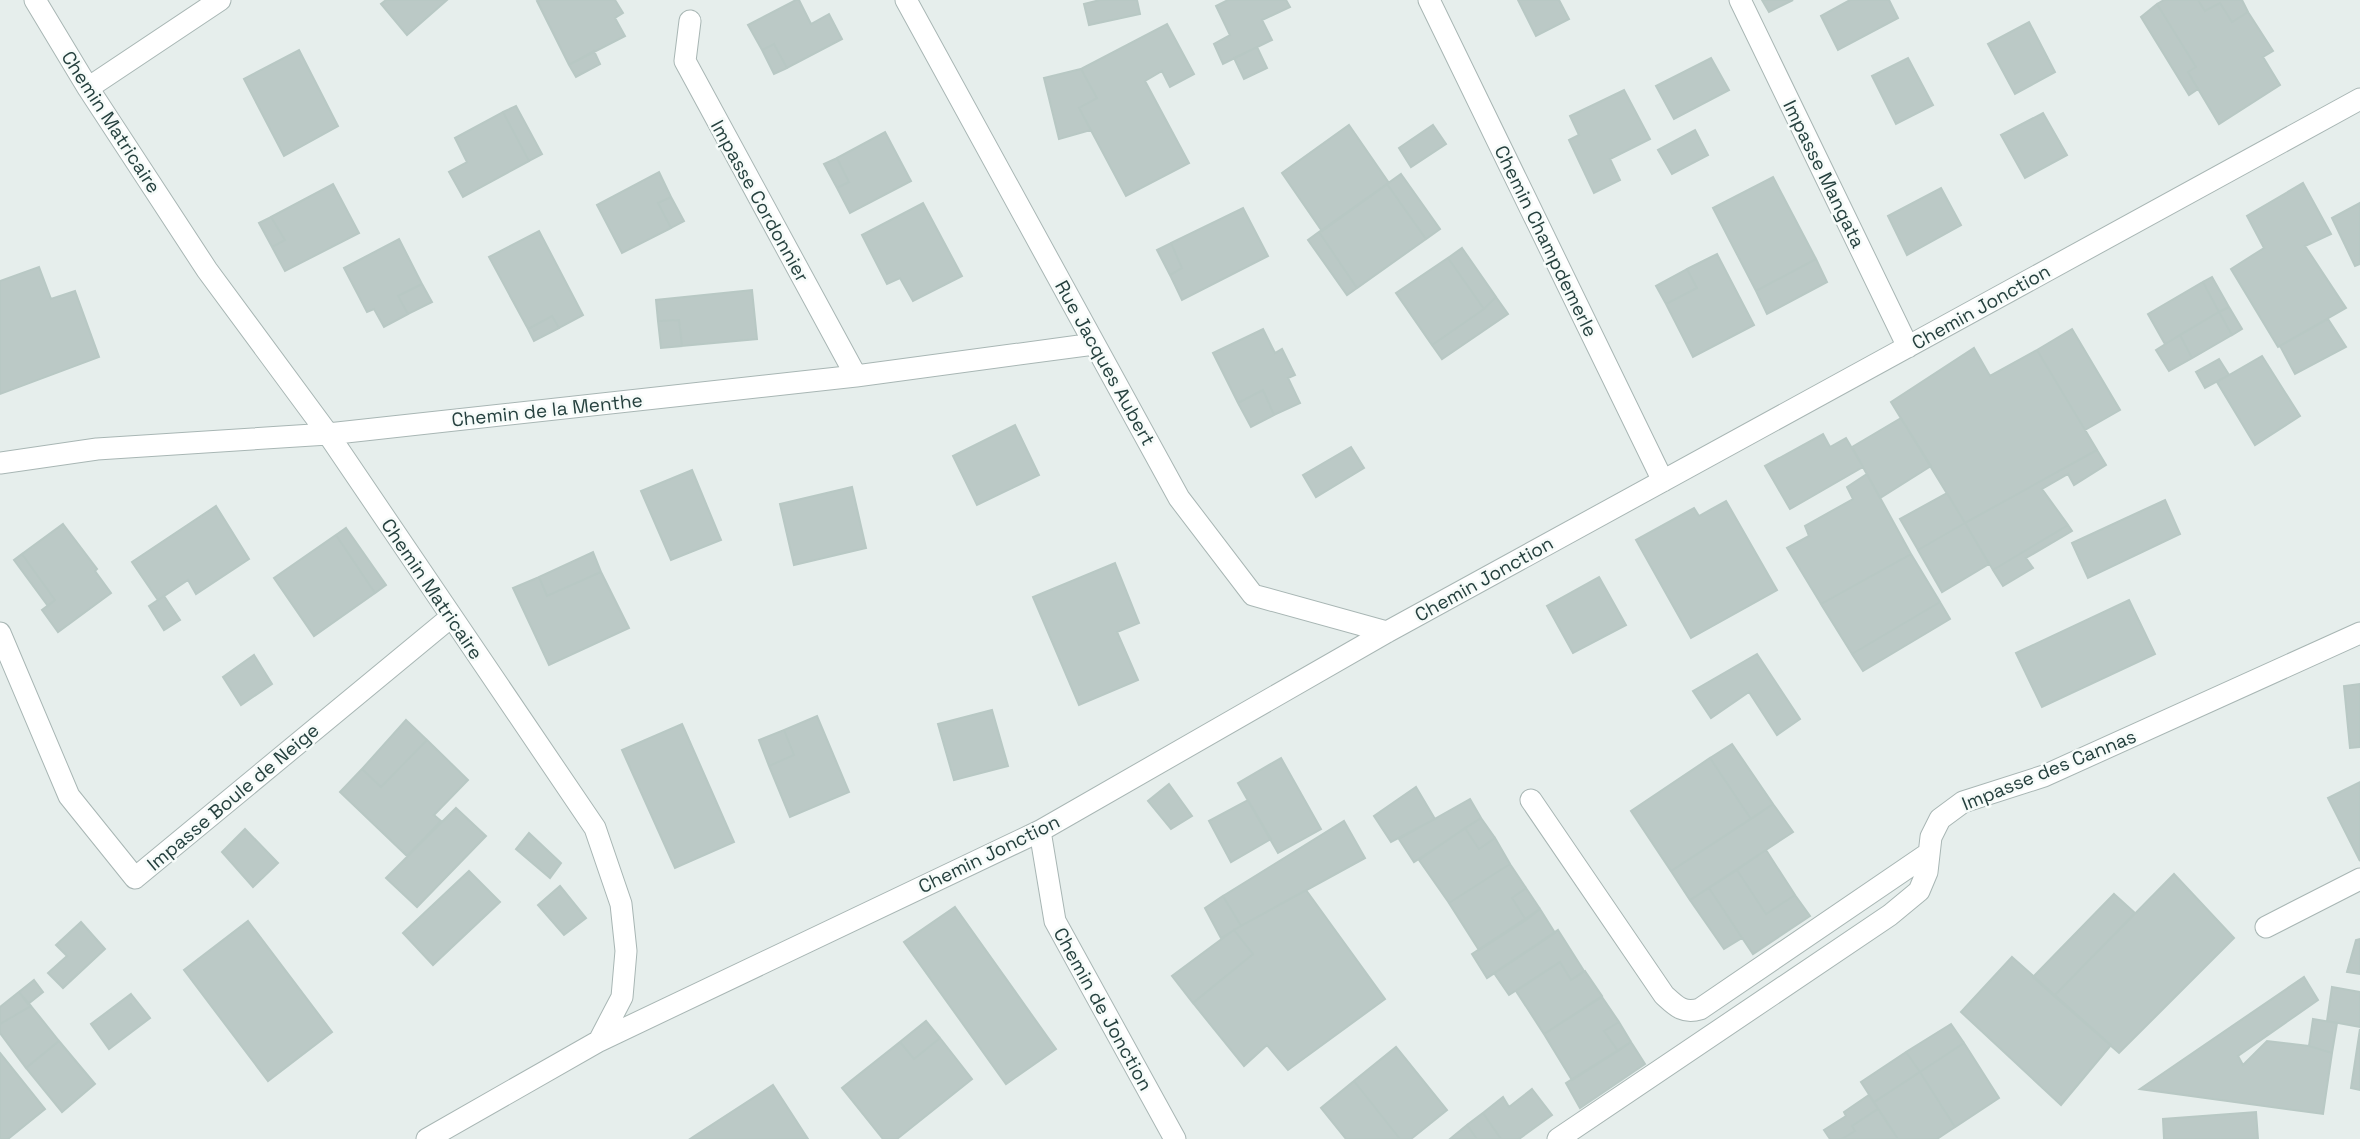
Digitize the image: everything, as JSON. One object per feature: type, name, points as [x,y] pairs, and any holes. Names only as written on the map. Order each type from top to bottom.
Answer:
[{"type":"street","name":"Chemin Matricaire","points":[[35,0],[88,88],[207,270],[328,434],[595,828],[621,904],[626,951],[622,997],[599,1041]]},
{"type":"street","points":[[88,88],[220,0]]},
{"type":"street","name":"Rue Jacques Aubert","points":[[906,0],[1180,498],[1253,595],[1387,632]]},
{"type":"street","name":"Chemin Champdemerle","points":[[1429,0],[1663,481]]},
{"type":"street","name":"Impasse Mangata","points":[[1740,0],[1908,347]]},
{"type":"street","name":"Impasse Cordonnier","points":[[690,21],[685,61],[856,376]]},
{"type":"street","name":"Chemin Jonction","points":[[599,1041],[1040,831],[1387,632],[2360,99]]},
{"type":"street","name":"Chemin de la Menthe","points":[[0,463],[97,449],[328,434],[856,376],[1094,344]]},
{"type":"street","name":"Impasse Boule de Neige","points":[[0,633],[69,796],[135,878],[451,617]]},
{"type":"street","name":"Impasse des Cannas","points":[[1558,1139],[1890,915],[1919,891],[1927,872],[1931,837],[1940,819],[1964,802],[2044,776],[2360,633]]},
{"type":"street","points":[[1531,800],[1664,995],[1677,1008],[1689,1012],[1700,1009],[1929,853]]},
{"type":"street","name":"Chemin de Jonction","points":[[1040,831],[1055,921],[1174,1139]]},
{"type":"street","points":[[2266,926],[2360,879]]},
{"type":"street","points":[[427,1139],[599,1041]]},
{"type":"building","points":[[386,0],[447,0],[407,35],[381,4]]},
{"type":"building","points":[[615,0],[623,13],[615,18],[625,36],[569,65],[537,1]]},
{"type":"building","points":[[799,0],[811,24],[829,14],[842,39],[787,68],[774,44],[762,50],[748,25]]},
{"type":"building","points":[[1100,0],[1137,0],[1140,14],[1089,25],[1084,4]]},
{"type":"building","points":[[1228,0],[1286,0],[1290,7],[1262,20],[1272,40],[1223,64],[1214,44],[1230,35],[1216,6]]},
{"type":"building","points":[[1518,0],[1559,0],[1569,19],[1536,36]]},
{"type":"building","points":[[1762,0],[1793,0],[1769,12]]},
{"type":"building","points":[[1850,0],[1889,0],[1898,18],[1838,50],[1821,16]]},
{"type":"building","points":[[2164,0],[2198,0],[2205,11],[2220,3],[2232,22],[2248,12],[2273,51],[2263,57],[2280,85],[2219,124],[2188,72],[2196,67],[2157,4]]},
{"type":"building","points":[[2198,0],[2242,0],[2248,12],[2232,22],[2220,3],[2205,11]]},
{"type":"building","points":[[2157,4],[2196,67],[2188,72],[2198,89],[2189,95],[2141,17]]},
{"type":"building","points":[[2029,22],[2055,72],[2015,94],[1988,44]]},
{"type":"building","points":[[1167,24],[1194,74],[1170,87],[1162,71],[1145,81],[1189,163],[1126,196],[1079,108],[1097,98],[1081,69]]},
{"type":"building","points":[[774,44],[787,68],[774,74],[762,50]]},
{"type":"building","points":[[1257,47],[1267,68],[1244,79],[1234,58]]},
{"type":"building","points":[[299,50],[338,126],[284,156],[244,79]]},
{"type":"building","points":[[594,51],[600,64],[576,77],[569,65]]},
{"type":"building","points":[[1711,58],[1729,90],[1674,119],[1656,86]]},
{"type":"building","points":[[1908,58],[1933,105],[1896,124],[1872,76]]},
{"type":"building","points":[[1081,69],[1097,98],[1079,108],[1091,130],[1059,139],[1044,78]]},
{"type":"building","points":[[1624,90],[1650,139],[1610,159],[1620,180],[1594,193],[1569,140],[1579,135],[1570,116]]},
{"type":"building","points":[[516,106],[542,154],[529,161],[503,112]]},
{"type":"building","points":[[503,112],[529,161],[463,197],[449,172],[467,162],[455,138]]},
{"type":"building","points":[[2043,113],[2067,155],[2025,178],[2001,135]]},
{"type":"building","points":[[1349,125],[1389,183],[1322,231],[1282,173]]},
{"type":"building","points":[[1433,125],[1446,144],[1411,167],[1399,148]]},
{"type":"building","points":[[1695,130],[1708,155],[1672,174],[1658,150]]},
{"type":"building","points":[[885,132],[911,181],[850,213],[837,188],[849,182],[837,158]]},
{"type":"building","points":[[837,158],[849,182],[837,188],[824,164]]},
{"type":"building","points":[[659,172],[671,197],[658,203],[671,228],[622,253],[597,205]]},
{"type":"building","points":[[1401,174],[1440,229],[1426,239],[1387,184]]},
{"type":"building","points":[[1773,177],[1816,259],[1756,291],[1713,208]]},
{"type":"building","points":[[2303,183],[2331,234],[2305,246],[2346,308],[2278,347],[2231,269],[2264,248],[2247,216]]},
{"type":"building","points":[[333,184],[359,233],[285,271],[272,247],[285,240],[271,217]]},
{"type":"building","points":[[1387,184],[1426,239],[1357,288],[1319,232]]},
{"type":"building","points":[[1941,188],[1961,225],[1907,255],[1888,216]]},
{"type":"building","points":[[671,197],[684,221],[671,228],[658,203]]},
{"type":"building","points":[[923,203],[962,276],[913,301],[900,278],[887,284],[862,235]]},
{"type":"building","points":[[2360,203],[2360,264],[2355,266],[2332,218]]},
{"type":"building","points":[[1243,208],[1268,256],[1182,300],[1170,275],[1182,268],[1171,243]]},
{"type":"building","points":[[271,217],[285,240],[272,247],[259,223]]},
{"type":"building","points":[[539,231],[583,315],[559,328],[552,316],[528,329],[489,257]]},
{"type":"building","points":[[1319,232],[1357,288],[1347,295],[1308,240]]},
{"type":"building","points":[[399,239],[422,284],[398,296],[408,314],[384,327],[374,309],[367,312],[344,268]]},
{"type":"building","points":[[1171,243],[1182,268],[1170,275],[1157,250]]},
{"type":"building","points":[[1462,248],[1496,297],[1484,309],[1448,258]]},
{"type":"building","points":[[1717,254],[1754,325],[1693,357],[1666,304],[1697,288],[1687,269]]},
{"type":"building","points":[[1448,258],[1484,309],[1432,345],[1396,293]]},
{"type":"building","points":[[1816,259],[1827,282],[1767,314],[1756,291]]},
{"type":"building","points":[[39,267],[51,299],[75,291],[99,357],[0,394],[0,281]]},
{"type":"building","points":[[1687,269],[1697,288],[1666,304],[1656,286]]},
{"type":"building","points":[[2212,277],[2229,307],[2219,312],[2203,282]]},
{"type":"building","points":[[2203,282],[2219,312],[2165,344],[2148,314]]},
{"type":"building","points":[[422,284],[432,302],[408,314],[398,296]]},
{"type":"building","points":[[752,290],[757,339],[682,346],[679,320],[658,321],[656,300]]},
{"type":"building","points":[[1496,297],[1508,314],[1442,359],[1432,345],[1484,309]]},
{"type":"building","points":[[2229,307],[2242,329],[2232,335],[2219,312]]},
{"type":"building","points":[[2219,312],[2232,335],[2192,358],[2180,335]]},
{"type":"building","points":[[552,316],[559,328],[534,341],[528,329]]},
{"type":"building","points":[[2328,319],[2346,347],[2295,374],[2280,346]]},
{"type":"building","points":[[679,320],[682,346],[661,348],[658,321]]},
{"type":"building","points":[[1263,329],[1275,353],[1282,349],[1295,375],[1288,378],[1300,403],[1274,415],[1263,390],[1238,403],[1213,353]]},
{"type":"building","points":[[2072,329],[2120,410],[2085,430],[2037,350]]},
{"type":"building","points":[[2180,335],[2192,358],[2169,371],[2156,350]]},
{"type":"building","points":[[1974,348],[1990,376],[2037,350],[2097,450],[1965,523],[1891,402]]},
{"type":"building","points":[[2262,356],[2300,416],[2255,445],[2217,382]]},
{"type":"building","points":[[2219,359],[2229,375],[2205,388],[2196,372]]},
{"type":"building","points":[[1263,390],[1274,415],[1251,427],[1238,403]]},
{"type":"building","points":[[1901,418],[1931,466],[1880,498],[1852,447]]},
{"type":"building","points":[[1015,425],[1039,475],[977,505],[953,456]]},
{"type":"building","points":[[1823,434],[1830,447],[1846,438],[1863,467],[1790,509],[1765,466]]},
{"type":"building","points":[[1351,447],[1364,468],[1316,497],[1303,475]]},
{"type":"building","points":[[2097,450],[2106,465],[2074,485],[2068,474],[2042,489],[2068,525],[1993,570],[1965,523]]},
{"type":"building","points":[[692,470],[721,540],[671,560],[641,491]]},
{"type":"building","points":[[1867,474],[1911,554],[1821,604],[1787,548],[1809,536],[1805,526],[1853,499],[1847,487]]},
{"type":"building","points":[[852,487],[866,548],[794,565],[780,504]]},
{"type":"building","points":[[1947,493],[1965,523],[1918,550],[1900,519]]},
{"type":"building","points":[[2165,500],[2180,534],[2088,578],[2072,543]]},
{"type":"building","points":[[1726,501],[1777,590],[1691,638],[1636,540],[1694,508],[1699,516]]},
{"type":"building","points":[[216,506],[249,559],[196,594],[188,580],[158,600],[132,562]]},
{"type":"building","points":[[1965,523],[1989,564],[1942,592],[1918,550]]},
{"type":"building","points":[[63,524],[97,569],[95,571],[111,593],[58,632],[42,610],[55,600],[22,554]]},
{"type":"building","points":[[2068,525],[2072,531],[2026,558],[2033,568],[2003,586],[1993,570]]},
{"type":"building","points":[[346,528],[386,585],[375,593],[336,535]]},
{"type":"building","points":[[336,535],[375,593],[314,636],[274,578]]},
{"type":"building","points":[[593,552],[601,572],[547,596],[539,577]]},
{"type":"building","points":[[22,554],[55,600],[48,606],[14,560]]},
{"type":"building","points":[[1911,554],[1940,602],[1852,654],[1821,604]]},
{"type":"building","points":[[1115,563],[1139,623],[1117,632],[1138,680],[1079,705],[1033,597]]},
{"type":"building","points":[[601,572],[629,628],[549,665],[513,588],[539,577],[547,596]]},
{"type":"building","points":[[1599,577],[1626,625],[1573,653],[1547,606]]},
{"type":"building","points":[[164,596],[180,620],[164,630],[149,606]]},
{"type":"building","points":[[2129,600],[2155,654],[2042,707],[2016,653]]},
{"type":"building","points":[[1940,602],[1950,619],[1863,671],[1852,654]]},
{"type":"building","points":[[1757,654],[1800,719],[1777,735],[1749,692],[1711,718],[1693,691]]},
{"type":"building","points":[[254,655],[272,684],[241,705],[223,677]]},
{"type":"building","points":[[2360,684],[2360,747],[2350,748],[2344,686]]},
{"type":"building","points":[[992,710],[1008,766],[954,780],[938,724]]},
{"type":"building","points":[[817,716],[849,792],[790,817],[769,766],[794,755],[784,730]]},
{"type":"building","points":[[406,720],[427,740],[381,787],[362,769]]},
{"type":"building","points":[[682,724],[734,842],[675,868],[622,750]]},
{"type":"building","points":[[784,730],[794,755],[769,766],[759,740]]},
{"type":"building","points":[[427,740],[468,780],[434,815],[441,821],[407,856],[340,792],[362,769],[381,787]]},
{"type":"building","points":[[1732,744],[1773,804],[1751,819],[1710,758]]},
{"type":"building","points":[[1281,758],[1321,829],[1278,853],[1238,783]]},
{"type":"building","points":[[1710,758],[1751,819],[1671,871],[1631,811]]},
{"type":"building","points":[[2360,782],[2360,861],[2328,798]]},
{"type":"building","points":[[1169,784],[1192,816],[1171,829],[1148,801]]},
{"type":"building","points":[[1416,787],[1435,819],[1391,842],[1374,816]]},
{"type":"building","points":[[1470,799],[1481,818],[1414,862],[1399,839]]},
{"type":"building","points":[[1248,800],[1271,839],[1231,862],[1209,821]]},
{"type":"building","points":[[1773,804],[1793,832],[1690,900],[1671,871]]},
{"type":"building","points":[[456,808],[486,836],[417,907],[386,878]]},
{"type":"building","points":[[1481,818],[1495,838],[1479,849],[1465,828]]},
{"type":"building","points":[[1344,821],[1365,858],[1241,926],[1223,896]]},
{"type":"building","points":[[1465,828],[1479,849],[1495,838],[1510,864],[1449,903],[1419,860]]},
{"type":"building","points":[[245,829],[278,863],[253,887],[222,852]]},
{"type":"building","points":[[529,833],[561,863],[550,878],[516,849]]},
{"type":"building","points":[[1766,850],[1795,895],[1766,914],[1737,870]]},
{"type":"building","points":[[1510,864],[1526,888],[1512,898],[1526,920],[1479,950],[1449,903]]},
{"type":"building","points":[[1737,870],[1766,914],[1795,895],[1810,916],[1753,954],[1709,888]]},
{"type":"building","points":[[469,871],[500,902],[433,965],[403,933]]},
{"type":"building","points":[[2174,874],[2234,938],[2119,1053],[2054,996]]},
{"type":"building","points":[[560,886],[586,918],[564,935],[538,905]]},
{"type":"building","points":[[1526,888],[1540,909],[1526,920],[1512,898]]},
{"type":"building","points":[[1709,888],[1742,938],[1724,949],[1690,900]]},
{"type":"building","points":[[1306,890],[1385,999],[1288,1070],[1267,1045],[1244,1066],[1193,1003],[1253,954],[1234,930]]},
{"type":"building","points":[[2114,894],[2135,913],[2054,996],[2033,977]]},
{"type":"building","points":[[1223,896],[1241,926],[1221,938],[1205,908]]},
{"type":"building","points":[[955,907],[1056,1049],[1006,1084],[904,942]]},
{"type":"building","points":[[1540,909],[1555,933],[1487,978],[1472,954]]},
{"type":"building","points":[[248,921],[332,1032],[268,1081],[184,970]]},
{"type":"building","points":[[81,922],[105,949],[63,988],[48,973],[67,956],[56,945]]},
{"type":"building","points":[[1234,930],[1253,954],[1193,1003],[1172,976]]},
{"type":"building","points":[[1558,930],[1584,971],[1571,980],[1560,962],[1509,995],[1494,973]]},
{"type":"building","points":[[2360,939],[2360,974],[2347,972],[2356,940]]},
{"type":"building","points":[[2012,957],[2111,1045],[2061,1105],[1961,1012]]},
{"type":"building","points":[[1560,962],[1571,980],[1585,971],[1602,996],[1544,1034],[1516,991]]},
{"type":"building","points":[[2304,977],[2318,1000],[2238,1056],[2243,1065],[2267,1041],[2309,1046],[2332,1053],[2323,1114],[2140,1089]]},
{"type":"building","points":[[34,980],[43,992],[28,1004],[19,992]]},
{"type":"building","points":[[2332,987],[2360,992],[2360,1027],[2327,1021]]},
{"type":"building","points":[[19,992],[31,1006],[0,1024],[0,1007]]},
{"type":"building","points":[[131,994],[150,1018],[109,1049],[91,1024]]},
{"type":"building","points":[[1602,997],[1619,1022],[1604,1031],[1618,1051],[1572,1080],[1544,1034]]},
{"type":"building","points":[[31,1006],[59,1041],[26,1068],[0,1033],[0,1024]]},
{"type":"building","points":[[2313,1019],[2337,1023],[2332,1053],[2309,1046]]},
{"type":"building","points":[[926,1021],[940,1038],[914,1059],[900,1042]]},
{"type":"building","points":[[1619,1022],[1631,1042],[1618,1051],[1604,1031]]},
{"type":"building","points":[[1951,1024],[1964,1043],[1920,1072],[1906,1052]]},
{"type":"building","points":[[2360,1029],[2360,1090],[2351,1088]]},
{"type":"building","points":[[940,1038],[972,1079],[897,1139],[883,1139],[842,1088],[900,1042],[914,1059]]},
{"type":"building","points":[[59,1041],[95,1084],[62,1112],[26,1068]]},
{"type":"building","points":[[1631,1042],[1645,1064],[1580,1108],[1566,1083]]},
{"type":"building","points":[[1964,1043],[1999,1098],[1955,1127],[1920,1072]]},
{"type":"building","points":[[1396,1047],[1447,1110],[1411,1139],[1400,1139],[1354,1081]]},
{"type":"building","points":[[1906,1052],[1920,1072],[1874,1102],[1861,1082]]},
{"type":"building","points":[[0,1053],[45,1109],[8,1139],[0,1139]]},
{"type":"building","points":[[1920,1072],[1955,1127],[1937,1139],[1898,1139],[1874,1102]]},
{"type":"building","points":[[1354,1081],[1400,1139],[1346,1139],[1321,1108]]},
{"type":"building","points":[[773,1085],[808,1139],[690,1139]]},
{"type":"building","points":[[1532,1089],[1552,1115],[1519,1139],[1501,1139],[1483,1113],[1503,1097],[1509,1107]]},
{"type":"building","points":[[1869,1095],[1878,1109],[1852,1126],[1855,1131],[1842,1139],[1830,1139],[1824,1130],[1846,1116],[1844,1112]]},
{"type":"building","points":[[1878,1109],[1898,1139],[1842,1139],[1855,1131],[1852,1126]]},
{"type":"building","points":[[2256,1112],[2258,1139],[2164,1139],[2163,1119]]},
{"type":"building","points":[[1483,1113],[1501,1139],[1477,1139],[1467,1125]]},
{"type":"building","points":[[1467,1125],[1477,1139],[1450,1139]]}]
